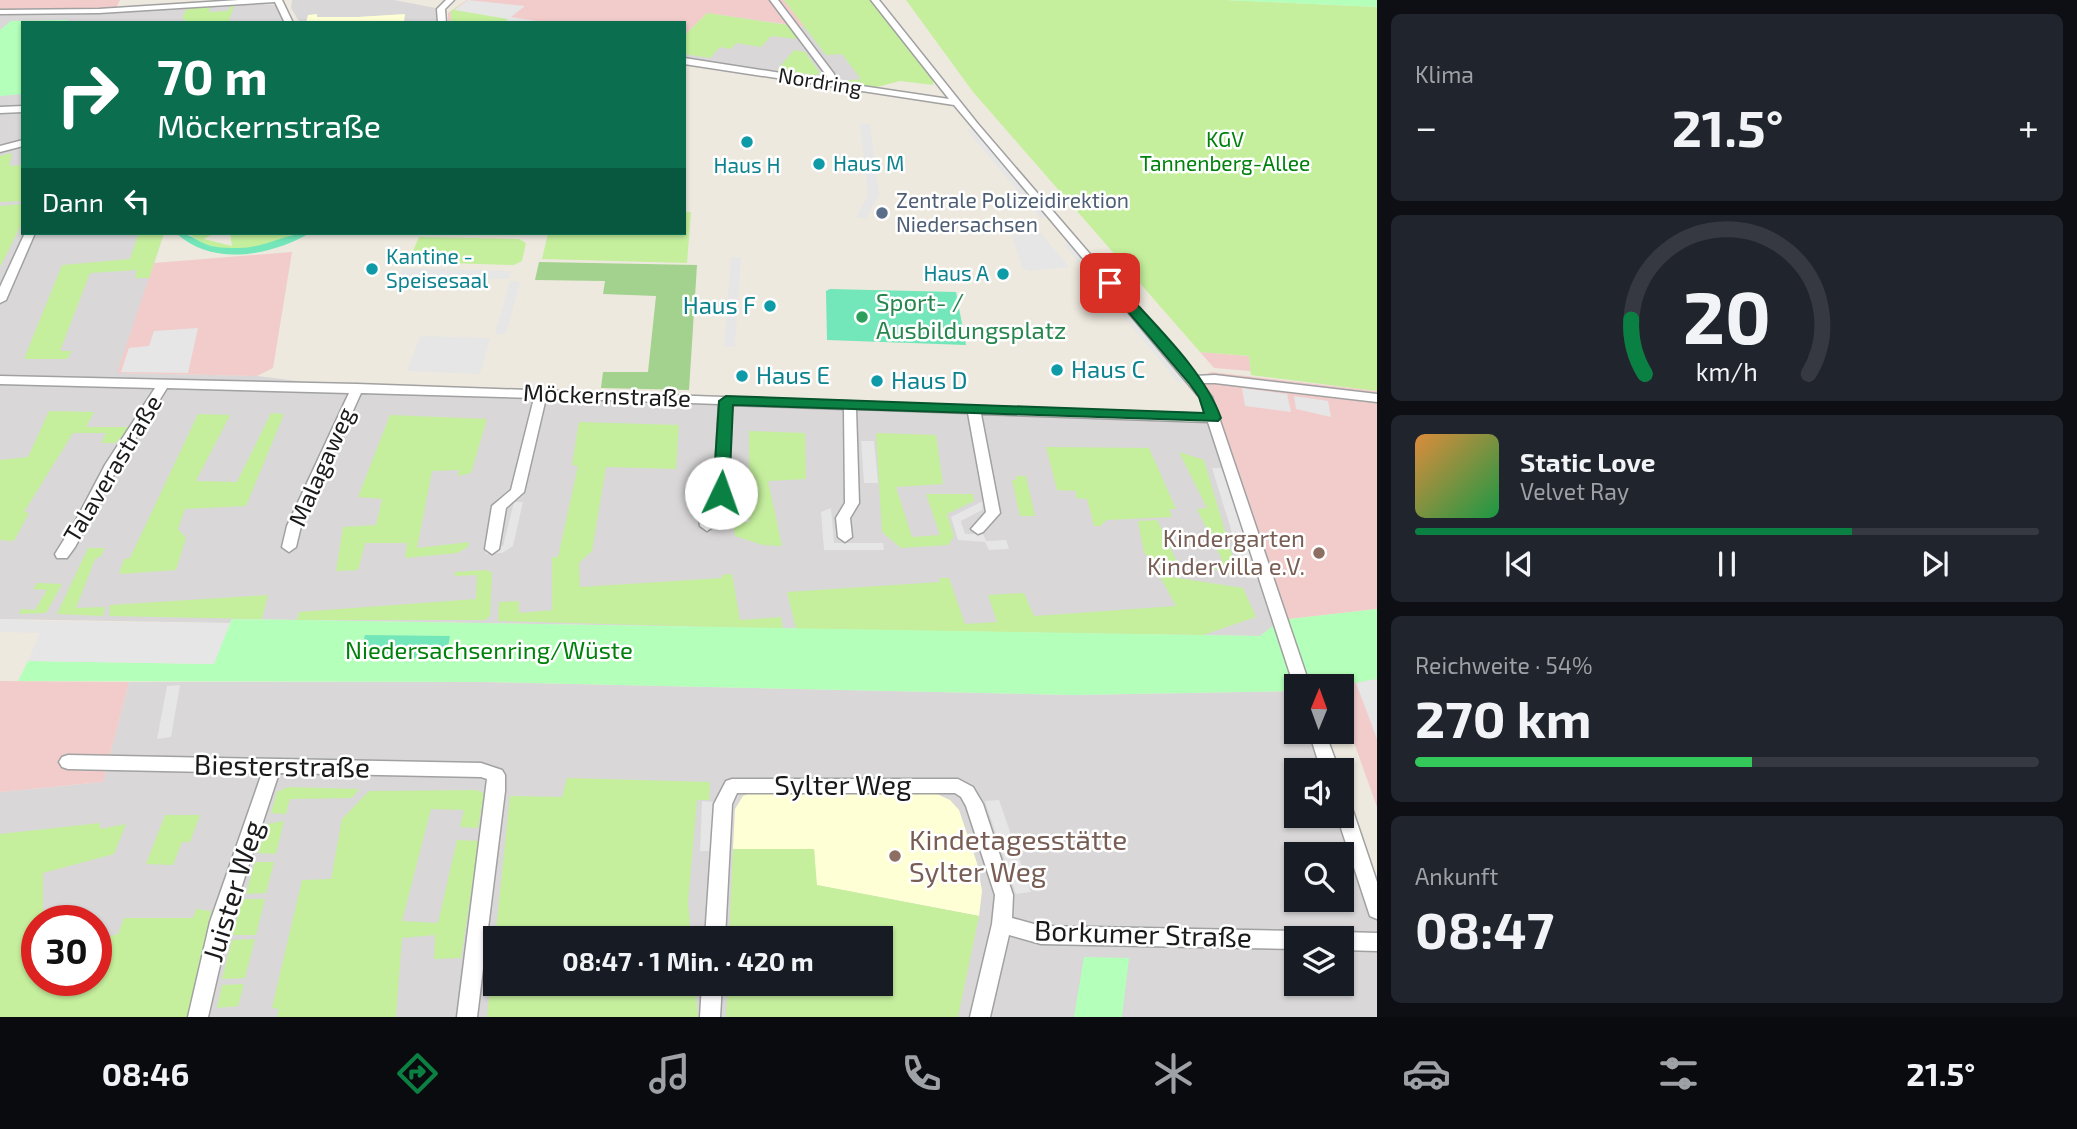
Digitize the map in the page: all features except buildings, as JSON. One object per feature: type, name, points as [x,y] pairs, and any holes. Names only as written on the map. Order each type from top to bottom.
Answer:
[{"type":"street","points":[[0,12],[107,10],[277,0],[288,21]]},
{"type":"street","points":[[442,21],[441,9],[450,0]]},
{"type":"street","points":[[774,0],[831,76],[830,84]]},
{"type":"street","points":[[875,0],[950,95],[1206,397],[1298,674]]},
{"type":"street","points":[[101,21],[107,10]]},
{"type":"street","name":"Nordring","points":[[686,61],[957,103]]},
{"type":"street","points":[[0,110],[21,110]]},
{"type":"street","points":[[0,149],[21,144]]},
{"type":"street","points":[[0,300],[29,235]]},
{"type":"street","points":[[1194,380],[1215,379],[1377,398]]},
{"type":"street","name":"Möckernstraße","points":[[0,380],[357,388],[1213,418]]},
{"type":"street","name":"Talaverastraße","points":[[62,554],[73,540],[113,465],[137,432],[164,383]]},
{"type":"street","name":"Malagaweg","points":[[289,547],[294,526],[357,388]]},
{"type":"street","points":[[492,549],[499,506],[517,492],[541,394]]},
{"type":"street","points":[[707,527],[705,508],[721,493],[726,401]]},
{"type":"street","points":[[845,537],[843,517],[852,503],[850,406]]},
{"type":"street","points":[[974,410],[993,513],[978,529]]},
{"type":"street","name":"Biesterstraße","points":[[68,762],[481,770],[496,775],[467,1017]]},
{"type":"street","name":"Juister Weg","points":[[198,1017],[220,922],[273,766]]},
{"type":"street","name":"Sylter Weg","points":[[716,926],[723,804],[732,786],[738,784],[958,786],[967,792],[974,804],[1004,895],[1002,924]]},
{"type":"street","points":[[1350,828],[1377,910]]},
{"type":"street","name":"Borkumer Straße","points":[[980,1017],[1002,924],[1041,935],[1284,940]]},
{"type":"street","points":[[1354,941],[1377,942]]},
{"type":"street","points":[[710,1017],[711,996]]},
{"type":"shaded area","points":[[0,0],[120,0],[116,8],[74,10],[0,9]]},
{"type":"shaded area","points":[[292,0],[394,0],[441,9],[442,21],[299,21],[291,8]]},
{"type":"shaded area","points":[[467,0],[784,0],[805,27],[707,13],[686,34],[686,21],[448,21],[448,13]]},
{"type":"shaded area","points":[[468,0],[525,6],[511,17],[537,21],[506,21],[508,19],[454,10]]},
{"type":"shaded area","points":[[784,0],[866,0],[930,80],[823,82],[686,58],[686,34],[707,13],[803,27]]},
{"type":"shaded area","points":[[260,4],[277,5],[288,21],[21,21],[21,235],[163,235],[118,373],[257,376],[357,388],[1213,418],[1281,620],[1260,636],[232,619],[230,623],[0,619],[0,13],[90,12]]},
{"type":"shaded area","points":[[405,14],[404,21],[306,21],[308,15],[357,17]]},
{"type":"shaded area","points":[[860,123],[870,124],[879,195],[866,219],[856,217],[868,196]]},
{"type":"shaded area","points":[[966,129],[973,129],[1048,217],[1040,218]]},
{"type":"shaded area","points":[[1041,233],[1069,267],[1030,271],[1022,268],[1012,235]]},
{"type":"shaded area","points":[[1071,244],[1188,382],[1179,383],[1064,245]]},
{"type":"shaded area","points":[[292,252],[273,368],[257,376],[117,373],[154,263]]},
{"type":"shaded area","points":[[731,257],[741,258],[735,347],[724,347]]},
{"type":"shaded area","points":[[402,268],[511,271],[509,279],[399,276]]},
{"type":"shaded area","points":[[510,281],[520,282],[506,334],[495,334]]},
{"type":"shaded area","points":[[198,328],[188,373],[121,372],[129,348],[149,346],[154,331]]},
{"type":"shaded area","points":[[420,336],[490,338],[480,374],[407,371]]},
{"type":"shaded area","points":[[1200,352],[1249,356],[1251,371],[1214,368]]},
{"type":"shaded area","points":[[1211,372],[1377,391],[1377,609],[1281,620],[1194,380]]},
{"type":"shaded area","points":[[1242,388],[1287,394],[1291,412],[1245,406]]},
{"type":"shaded area","points":[[1294,396],[1328,401],[1331,417],[1296,409]]},
{"type":"shaded area","points":[[861,441],[874,441],[878,483],[864,483]]},
{"type":"shaded area","points":[[1212,468],[1224,468],[1259,579],[1246,578]]},
{"type":"shaded area","points":[[734,469],[749,469],[749,522],[733,522]]},
{"type":"shaded area","points":[[983,501],[982,510],[961,521],[965,534],[983,534],[986,541],[1006,540],[1009,549],[989,550],[985,542],[958,540],[951,517]]},
{"type":"shaded area","points":[[514,502],[523,502],[513,546],[502,553],[486,554],[486,549],[503,546]]},
{"type":"shaded area","points":[[831,508],[834,543],[883,543],[884,550],[824,550],[821,512]]},
{"type":"shaded area","points":[[0,619],[230,623],[214,664],[28,661],[40,633],[0,632]]},
{"type":"shaded area","points":[[1377,679],[1377,807],[1354,743],[1354,683]]},
{"type":"shaded area","points":[[1377,679],[1377,739],[1356,683]]},
{"type":"shaded area","points":[[0,681],[129,682],[103,782],[0,792]]},
{"type":"shaded area","points":[[129,682],[484,682],[1073,695],[1284,691],[1284,744],[1321,744],[1326,758],[1284,758],[1284,828],[1346,828],[1352,842],[1284,842],[1284,912],[1354,912],[1354,848],[1377,910],[1377,1017],[0,1017],[0,792],[103,782]]},
{"type":"shaded area","points":[[180,685],[171,737],[157,739],[167,686]]},
{"type":"shaded area","name":"Kindetagesstätte Sylter Weg","points":[[755,791],[937,794],[950,800],[959,810],[977,863],[982,891],[979,916],[816,885],[814,849],[733,849],[735,809],[743,796]]},
{"type":"shaded area","points":[[999,800],[1031,892],[1016,894],[985,801]]},
{"type":"shaded area","points":[[702,801],[716,802],[715,851],[700,851]]},
{"type":"green space","points":[[784,0],[871,0],[933,80],[933,85],[900,81],[873,88],[847,83],[845,81],[861,79],[842,54],[826,55]]},
{"type":"green space","name":"KGV Tannenberg-Allee","points":[[906,0],[1226,0],[1377,7],[1377,391],[1251,375],[1249,356],[1200,352],[973,92]]},
{"type":"green space","points":[[1226,0],[1377,0],[1377,7]]},
{"type":"green space","points":[[462,3],[455,9],[509,19],[451,21],[451,11]]},
{"type":"green space","points":[[230,6],[234,6],[229,21],[184,21],[182,18],[187,8],[211,7],[208,12],[228,11]]},
{"type":"green space","points":[[707,13],[788,25],[797,39],[771,36],[761,47],[736,43],[731,49],[720,47],[710,58],[686,54],[686,34]]},
{"type":"green space","points":[[68,20],[21,21],[21,94],[0,96],[0,30],[11,21]]},
{"type":"green space","points":[[794,50],[805,52],[820,73],[815,75],[777,70]]},
{"type":"green space","points":[[12,153],[9,166],[21,165],[21,201],[0,202],[0,156]]},
{"type":"green space","points":[[21,204],[21,225],[0,267],[0,206]]},
{"type":"green space","points":[[686,212],[691,212],[687,263],[542,259],[548,235],[686,235]]},
{"type":"green space","points":[[138,235],[163,235],[149,278],[135,278],[137,270],[90,273],[60,351],[72,351],[67,359],[24,359],[62,265],[130,259]]},
{"type":"green space","points":[[179,235],[188,235],[211,246],[239,248],[258,246],[292,235],[306,235],[277,247],[242,254],[206,251]]},
{"type":"green space","points":[[192,235],[211,235],[204,239],[232,246],[230,235],[291,235],[271,244],[241,249],[226,249],[199,241]]},
{"type":"green space","points":[[419,237],[519,239],[526,243],[522,261],[514,265],[417,262],[410,258]]},
{"type":"green space","points":[[539,262],[697,265],[689,390],[601,388],[603,372],[648,372],[656,296],[603,294],[605,281],[535,280]]},
{"type":"green space","name":"Sport- / Ausbildungsplatz","points":[[826,291],[956,292],[966,345],[827,340]]},
{"type":"green space","points":[[49,411],[94,412],[86,427],[131,427],[115,443],[101,443],[106,433],[73,433],[24,512],[29,513],[14,541],[0,540],[0,460],[28,457]]},
{"type":"green space","points":[[271,413],[284,414],[246,506],[185,509],[178,529],[186,538],[176,570],[119,574],[124,559],[130,558],[198,414],[230,415],[196,481],[237,482]]},
{"type":"green space","points":[[390,415],[487,419],[471,473],[458,476],[459,470],[432,471],[417,548],[469,542],[468,547],[457,553],[405,558],[407,543],[365,543],[358,570],[336,571],[343,527],[376,525],[382,499],[358,497]]},
{"type":"green space","points":[[579,422],[679,425],[676,469],[606,467],[592,551],[579,563],[580,587],[722,578],[722,575],[732,574],[740,620],[781,617],[783,629],[498,621],[499,602],[519,601],[519,613],[552,610],[552,557],[558,557],[578,466],[572,465]]},
{"type":"green space","points":[[749,431],[805,433],[806,479],[768,481],[782,546],[763,545],[735,536],[733,522],[749,522]]},
{"type":"green space","points":[[876,433],[936,435],[943,484],[896,487],[912,537],[940,535],[926,494],[973,494],[974,501],[947,514],[954,536],[948,545],[901,548],[882,532]]},
{"type":"green space","points":[[1046,447],[1149,448],[1176,509],[1169,509],[1172,517],[1107,520],[1100,526],[1094,526],[1087,499],[1076,498],[1076,491],[1057,490]]},
{"type":"green space","points":[[1179,452],[1204,460],[1238,575],[1194,565],[1223,562],[1197,509],[1207,508]]},
{"type":"green space","points":[[1016,476],[1026,476],[1035,516],[1020,516],[1012,480],[1016,480]]},
{"type":"green space","points":[[1157,520],[1181,570],[1160,564],[1144,553],[1138,521]]},
{"type":"green space","points":[[88,548],[105,548],[100,557],[95,559],[76,608],[105,607],[103,616],[57,614]]},
{"type":"green space","points":[[487,570],[492,573],[490,616],[485,620],[297,620],[299,612],[476,599],[477,575],[455,576],[455,572]]},
{"type":"green space","points":[[1159,575],[1243,588],[1256,617],[1203,635],[796,629],[787,592],[940,582],[939,578],[949,578],[965,624],[997,622],[988,595],[1024,593],[1034,616],[1176,606]]},
{"type":"green space","points":[[37,583],[62,584],[46,613],[19,614],[21,609],[35,610],[47,590],[33,589]]},
{"type":"green space","points":[[268,595],[262,619],[109,616],[110,605]]},
{"type":"green space","name":"Niedersachsenring/Wüste","points":[[1377,609],[1377,679],[1354,683],[1354,674],[1284,674],[1284,691],[1073,695],[484,682],[18,681],[28,661],[213,664],[232,619],[1260,636],[1281,620]]},
{"type":"green space","points":[[365,635],[450,636],[446,658],[359,657]]},
{"type":"green space","points":[[567,778],[710,782],[709,800],[697,800],[688,902],[690,926],[496,926],[510,796],[562,797]]},
{"type":"green space","points":[[288,787],[359,789],[352,798],[290,799],[286,814],[271,813],[277,792]]},
{"type":"green space","points":[[476,790],[484,793],[478,828],[460,827],[464,810],[431,809],[402,921],[438,923],[457,840],[479,841],[461,958],[434,959],[435,935],[402,938],[396,1017],[277,1017],[279,1009],[272,1008],[302,880],[331,879],[342,819],[369,791]]},
{"type":"green space","points":[[165,815],[200,815],[190,842],[182,842],[173,865],[146,864]]},
{"type":"green space","points":[[284,821],[276,854],[258,853],[267,824]]},
{"type":"green space","points":[[100,823],[100,829],[126,824],[114,854],[43,873],[43,905],[21,905],[21,996],[112,996],[112,936],[118,934],[124,918],[193,918],[196,909],[211,911],[189,1017],[0,1017],[0,834]]},
{"type":"green space","points":[[733,849],[814,849],[817,885],[979,916],[958,1017],[726,1017],[727,996],[893,996],[893,926],[730,926]]},
{"type":"green space","points":[[255,862],[274,862],[266,893],[246,894]]},
{"type":"green space","points":[[243,899],[265,899],[256,935],[232,935]]},
{"type":"green space","points":[[255,939],[245,978],[222,979],[232,940]]},
{"type":"green space","points":[[1084,957],[1129,958],[1122,1017],[1074,1017]]},
{"type":"green space","points":[[244,984],[238,1006],[217,1008],[222,985]]},
{"type":"green space","points":[[489,996],[696,996],[698,1017],[487,1017]]},
{"type":"place","name":"Haus H","points":[[747,142]]},
{"type":"place","name":"Haus M","points":[[819,164]]},
{"type":"place","name":"Zentrale Polizeidirektion Niedersachsen","points":[[882,213]]},
{"type":"place","name":"Kantine - Speisesaal","points":[[372,269]]},
{"type":"place","name":"Haus A","points":[[1003,274]]},
{"type":"place","name":"Haus F","points":[[770,306]]},
{"type":"place","name":"Sport- / Ausbildungsplatz","points":[[862,317]]},
{"type":"place","name":"Haus C","points":[[1057,370]]},
{"type":"place","name":"Haus E","points":[[742,376]]},
{"type":"place","name":"Haus D","points":[[877,381]]},
{"type":"place","name":"Kindergarten Kindervilla e.V.","points":[[1319,553]]},
{"type":"place","name":"Kindetagesstätte Sylter Weg","points":[[895,856]]},
{"type":"route","points":[[721,493],[726,401],[1213,418],[1206,397],[1194,380],[1110,283]]}]
